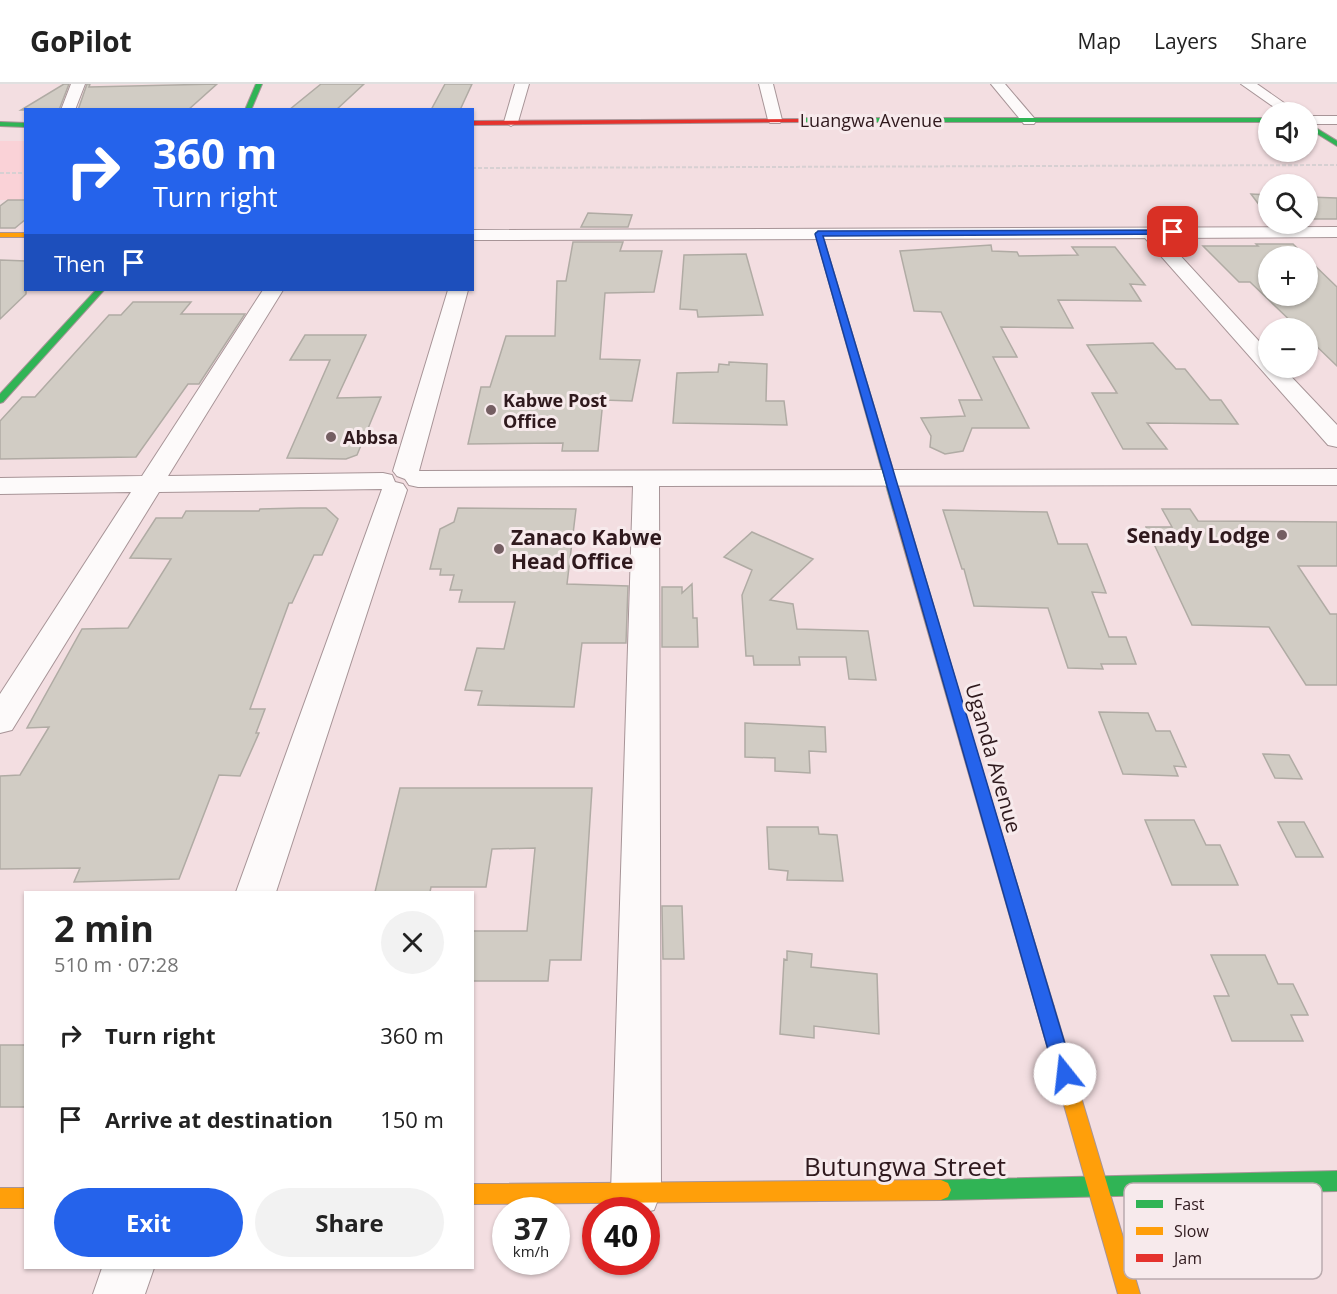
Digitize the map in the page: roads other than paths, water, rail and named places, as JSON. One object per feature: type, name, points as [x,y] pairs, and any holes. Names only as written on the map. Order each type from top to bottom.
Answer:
[{"type":"main road","points":[[249,108],[259,84]]},
{"type":"main road","name":"Luangwa Avenue","points":[[474,123],[775,120],[1258,120]]},
{"type":"main road","points":[[0,124],[24,125]]},
{"type":"main road","points":[[1318,132],[1337,144]]},
{"type":"main road","name":"Uganda Avenue","points":[[818,234],[1124,1277]]},
{"type":"main road","points":[[0,235],[24,235]]},
{"type":"main road","points":[[0,399],[99,291]]},
{"type":"main road","name":"Butungwa Street","points":[[1247,1183],[1337,1180]]},
{"type":"main road","name":"Butungwa Street","points":[[474,1194],[1124,1187]]},
{"type":"main road","points":[[0,1198],[24,1198]]},
{"type":"main road","name":"Uganda Avenue","points":[[1125,1279],[1129,1294]]},
{"type":"street","points":[[69,108],[78,84]]},
{"type":"street","points":[[511,122],[522,84]]},
{"type":"street","points":[[766,84],[775,120]]},
{"type":"street","points":[[998,84],[1029,121]]},
{"type":"street","points":[[1248,84],[1275,102]]},
{"type":"street","points":[[1318,120],[1337,120]]},
{"type":"street","points":[[474,237],[1337,232]]},
{"type":"street","points":[[1150,233],[1258,353]]},
{"type":"street","points":[[0,722],[272,291]]},
{"type":"street","points":[[256,891],[400,480],[458,291]]},
{"type":"street","points":[[1281,378],[1337,440]]},
{"type":"street","points":[[0,486],[400,480],[1337,477]]},
{"type":"street","points":[[636,1192],[646,479]]},
{"type":"street","points":[[119,1294],[128,1269]]},
{"type":"railway","points":[[474,168],[1337,165]]},
{"type":"railway","points":[[0,173],[24,173]]},
{"type":"place","name":"Kabwe Post Office","points":[[491,410]]},
{"type":"place","name":"Abbsa","points":[[331,437]]},
{"type":"place","name":"Senady Lodge","points":[[1282,535]]},
{"type":"place","name":"Zanaco Kabwe Head Office","points":[[499,549]]}]
